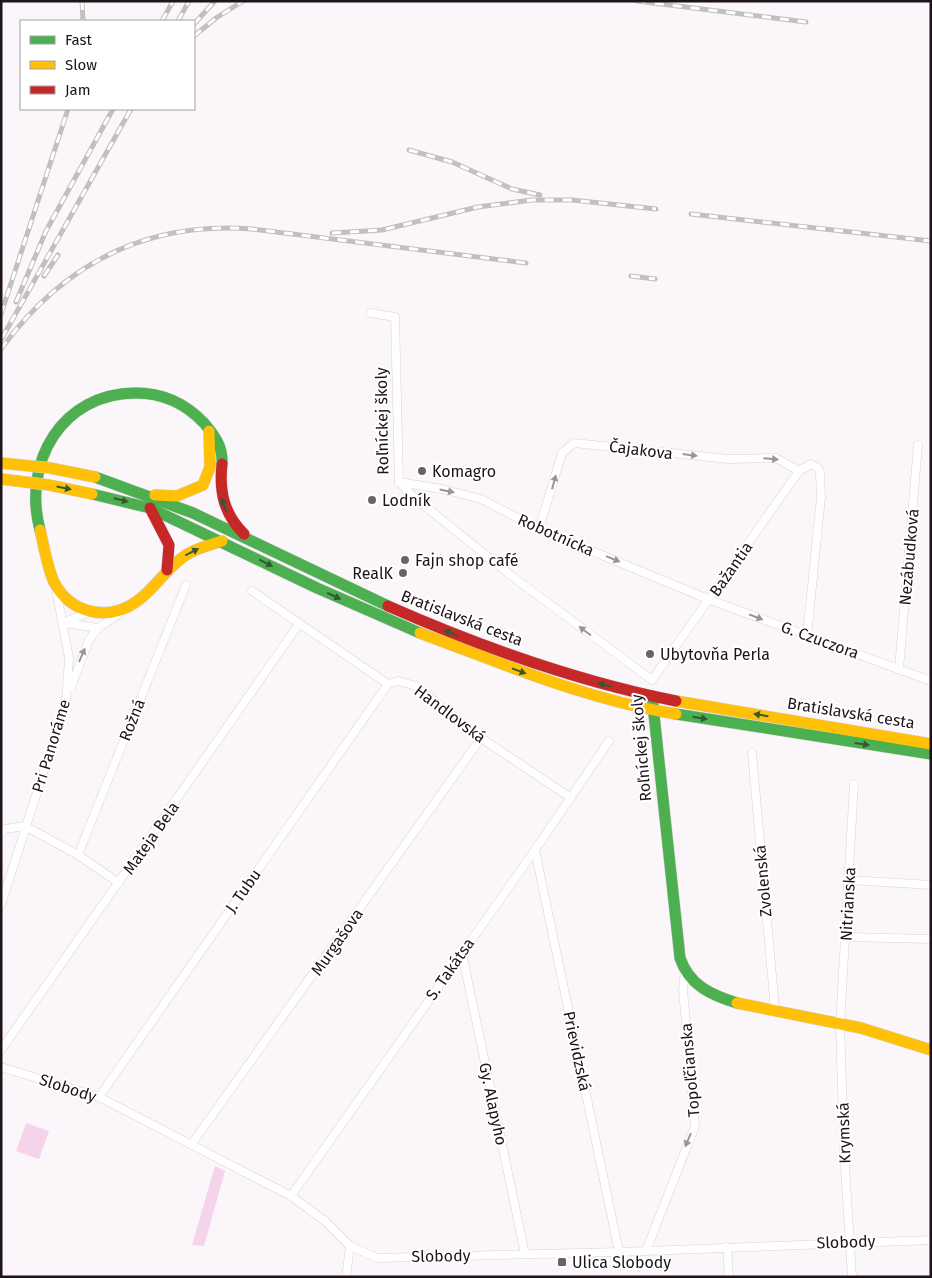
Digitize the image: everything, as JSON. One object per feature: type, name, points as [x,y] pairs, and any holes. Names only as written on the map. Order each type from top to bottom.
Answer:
[{"type":"main road","points":[[222,541],[186,554],[167,570],[152,589],[134,605],[112,612],[89,612],[72,603],[54,583],[34,503],[45,448],[62,422],[77,410],[95,400],[120,394],[145,392],[172,400],[190,410],[204,423],[222,450],[220,488],[224,506],[232,524],[253,542]]},
{"type":"main road","points":[[150,496],[177,496],[203,485],[210,467],[209,431]]},
{"type":"main road","name":"Bratislavská cesta","points":[[1,462],[50,468],[95,477],[150,496],[253,542],[350,590],[481,646],[591,682],[652,696],[931,744]]},
{"type":"main road","name":"Bratislavská cesta","points":[[1,479],[49,485],[150,508],[352,604],[473,655],[574,690],[652,710],[931,754]]},
{"type":"main road","points":[[150,508],[168,545],[167,570]]},
{"type":"main road","name":"Roľníckej školy","points":[[652,696],[676,934],[685,970]]},
{"type":"main road","points":[[685,970],[693,981],[709,992],[893,1036],[931,1050]]},
{"type":"street","name":"Roľníckej školy","points":[[371,313],[395,317],[399,482],[415,498],[514,577],[652,680],[652,696]]},
{"type":"street","name":"Čajakova","points":[[539,529],[562,453],[574,443],[730,460],[776,458],[799,471]]},
{"type":"street","name":"Nezábudková","points":[[899,669],[918,444]]},
{"type":"street","points":[[799,471],[806,465],[814,465],[820,472],[821,496],[807,636]]},
{"type":"street","name":"Bažantia","points":[[652,680],[799,471]]},
{"type":"street","name":"Robotnícka","points":[[399,482],[452,491],[481,499],[539,529],[710,600]]},
{"type":"street","name":"Pri Panoráme","points":[[1,905],[66,701],[69,658],[64,623],[54,583]]},
{"type":"street","name":"Rožná","points":[[78,855],[186,585]]},
{"type":"street","points":[[252,591],[388,684]]},
{"type":"street","name":"G. Czuczora","points":[[710,600],[931,681]]},
{"type":"street","points":[[66,701],[82,654],[98,628],[134,605]]},
{"type":"street","points":[[64,623],[89,612]]},
{"type":"street","points":[[64,623],[98,628]]},
{"type":"street","name":"Mateja Bela","points":[[1,1050],[299,624]]},
{"type":"street","name":"Handlovská","points":[[388,684],[398,681],[416,686],[481,738],[571,798]]},
{"type":"street","name":"J. Tubu","points":[[99,1097],[388,684]]},
{"type":"street","name":"Murgašova","points":[[191,1145],[481,738]]},
{"type":"street","name":"S. Takátsa","points":[[291,1196],[535,850],[609,741]]},
{"type":"street","name":"Zvolenská","points":[[752,753],[774,1009]]},
{"type":"street","name":"Nitrianska","points":[[840,1024],[847,937],[854,784]]},
{"type":"street","points":[[1,832],[5,829],[25,826],[78,855],[119,883]]},
{"type":"street","name":"Prievidzská","points":[[535,850],[619,1252]]},
{"type":"street","points":[[850,880],[931,885]]},
{"type":"street","points":[[847,937],[931,940]]},
{"type":"street","name":"Gy. Alapyho","points":[[462,953],[525,1254]]},
{"type":"street","name":"Topoľčianska","points":[[646,1251],[694,1126],[683,990],[685,970]]},
{"type":"street","name":"Krymská","points":[[840,1024],[844,1150],[852,1277]]},
{"type":"street","name":"Slobody","points":[[1,1067],[99,1097],[291,1196],[325,1220],[350,1246],[377,1258],[619,1252],[931,1240]]},
{"type":"street","points":[[346,1277],[350,1246]]},
{"type":"street","points":[[727,1247],[728,1277]]},
{"type":"shaded area","points":[[26,1123],[49,1131],[39,1159],[16,1151]]},
{"type":"shaded area","points":[[215,1166],[225,1171],[204,1246],[192,1245]]},
{"type":"railway","points":[[82,1],[83,20]]},
{"type":"railway","points":[[163,20],[173,1]]},
{"type":"railway","points":[[179,20],[189,1]]},
{"type":"railway","points":[[195,23],[215,1]]},
{"type":"railway","points":[[195,35],[216,18],[243,1]]},
{"type":"railway","points":[[637,1],[806,22]]},
{"type":"railway","points":[[1,314],[68,110]]},
{"type":"railway","points":[[16,302],[46,231],[112,110]]},
{"type":"railway","points":[[2,338],[130,110]]},
{"type":"railway","points":[[409,150],[452,162],[512,189],[540,195]]},
{"type":"railway","points":[[332,233],[382,230],[478,207],[532,200],[572,200],[656,209]]},
{"type":"railway","points":[[691,214],[931,241]]},
{"type":"railway","points":[[1,349],[25,319],[51,293],[80,272],[110,254],[142,241],[177,232],[213,228],[252,229],[526,263]]},
{"type":"railway","points":[[44,276],[58,255]]},
{"type":"railway","points":[[631,276],[655,279]]},
{"type":"traffic: fast","points":[[40,530],[36,505],[37,480],[43,457],[54,436],[68,418],[87,405],[110,396],[136,393],[155,395],[165,397],[182,405],[197,416],[212,433],[220,447],[222,464]]},
{"type":"traffic: fast","points":[[95,477],[193,513],[388,606]]},
{"type":"traffic: fast","points":[[92,494],[150,508],[317,588],[420,633]]},
{"type":"traffic: fast","points":[[652,696],[680,958],[689,975],[702,988],[737,1003]]},
{"type":"traffic: fast","points":[[676,714],[931,754]]},
{"type":"traffic: slow","points":[[155,495],[177,496],[203,485],[210,467],[209,431]]},
{"type":"traffic: slow","points":[[1,463],[50,468],[95,477]]},
{"type":"traffic: slow","points":[[1,479],[49,485],[92,494]]},
{"type":"traffic: slow","points":[[40,530],[49,570],[61,593],[79,607],[102,613],[113,612],[136,602],[186,555],[222,541]]},
{"type":"traffic: slow","points":[[420,633],[546,680],[610,700],[676,714]]},
{"type":"traffic: slow","points":[[676,701],[931,744]]},
{"type":"traffic: slow","points":[[737,1003],[861,1028],[931,1050]]},
{"type":"traffic: jam","points":[[222,464],[221,484],[224,502],[232,519],[244,534]]},
{"type":"traffic: jam","points":[[150,508],[169,545],[167,570]]},
{"type":"traffic: jam","points":[[388,606],[494,649],[565,673],[676,701]]},
{"type":"place","name":"Komagro","points":[[422,471]]},
{"type":"place","name":"Lodník","points":[[372,500]]},
{"type":"place","name":"Fajn shop café","points":[[405,560]]},
{"type":"place","name":"RealK","points":[[403,573]]},
{"type":"place","name":"Ubytovňa Perla","points":[[650,654]]},
{"type":"place","name":"Ulica Slobody","points":[[562,1262]]}]
